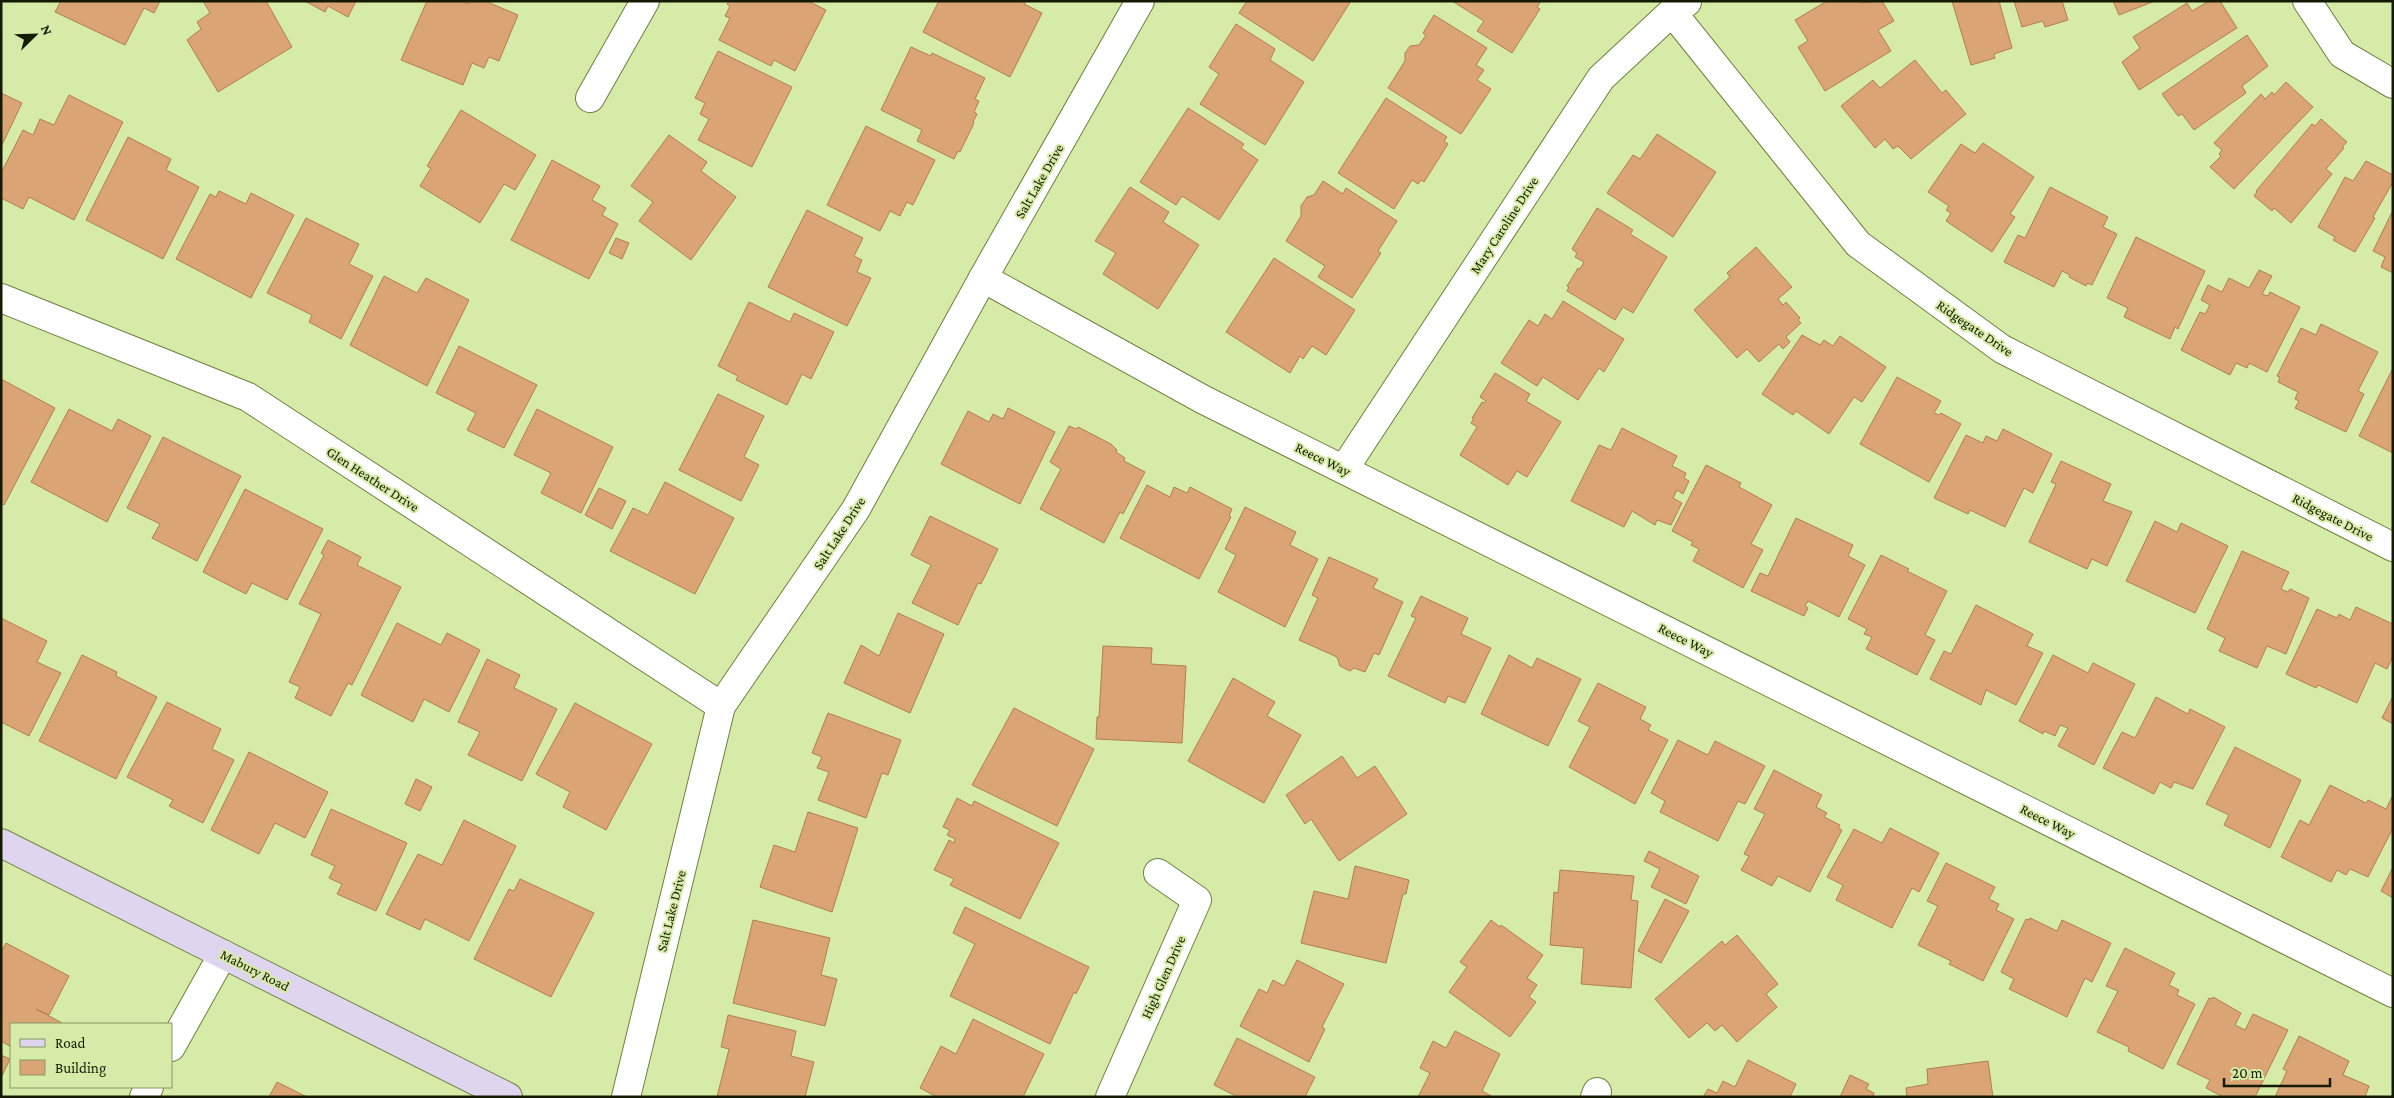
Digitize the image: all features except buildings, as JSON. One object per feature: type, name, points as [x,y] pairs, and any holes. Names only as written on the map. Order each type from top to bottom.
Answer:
[{"type":"main road","name":"Mabury Road","points":[[1,843],[508,1097]]},
{"type":"street","points":[[590,98],[645,1]]},
{"type":"street","name":"Salt Lake Drive","points":[[626,1097],[721,706],[856,508],[1140,1]]},
{"type":"street","points":[[2307,1],[2342,54],[2393,84]]},
{"type":"street","name":"Mary Caroline Drive","points":[[1344,469],[1601,78],[1680,6]]},
{"type":"street","name":"Ridgegate Drive","points":[[1680,6],[1858,244],[2002,349],[2393,547]]},
{"type":"street","name":"Reece Way","points":[[984,278],[1204,400],[2393,994]]},
{"type":"street","name":"Glen Heather Drive","points":[[1,298],[248,397],[721,706]]},
{"type":"street","name":"High Glen Drive","points":[[1110,1097],[1198,900],[1158,873]]},
{"type":"street","points":[[172,1045],[223,954]]}]
